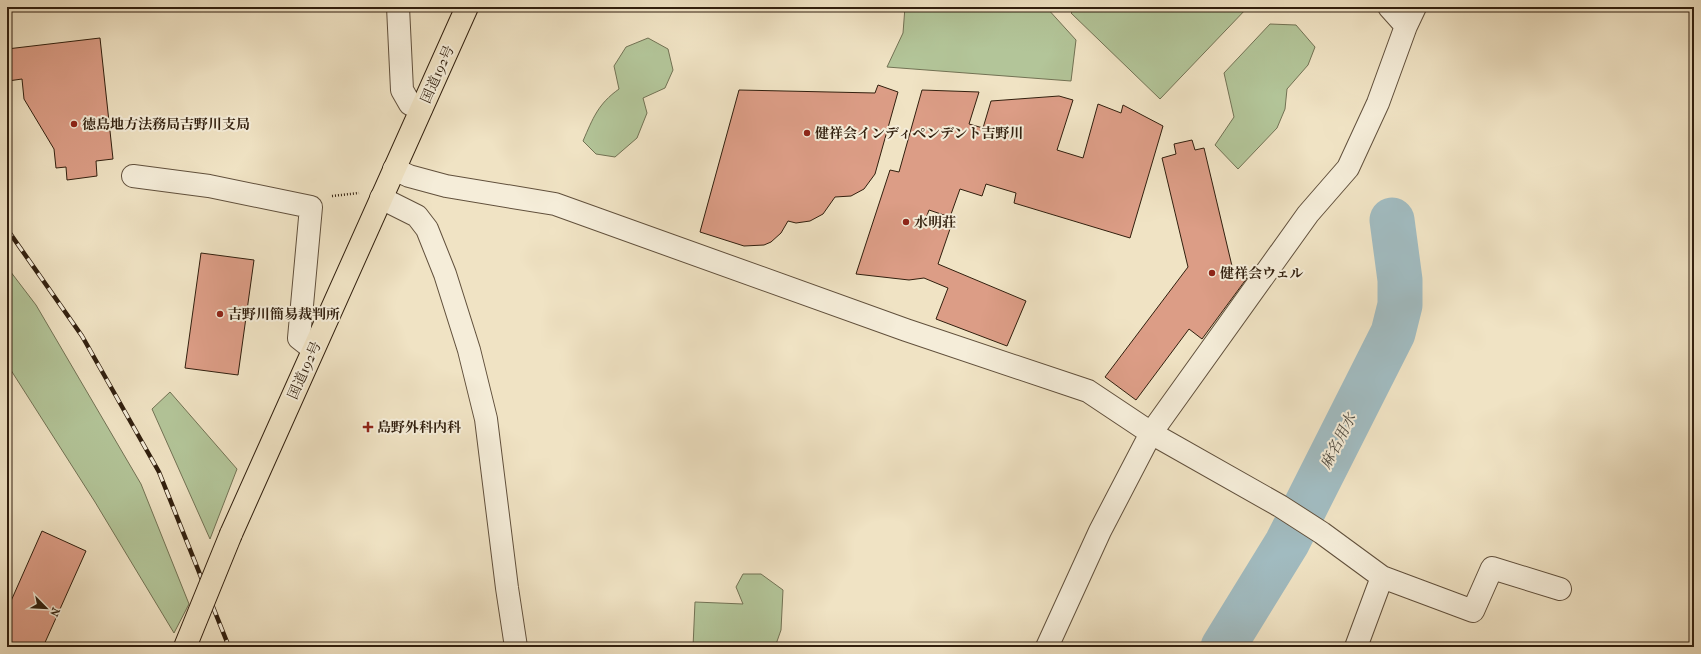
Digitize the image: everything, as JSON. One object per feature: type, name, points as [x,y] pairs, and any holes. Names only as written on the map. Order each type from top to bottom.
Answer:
[{"type":"highway","name":"国道192号","points":[[185,647],[231,534],[467,7]]},
{"type":"street","points":[[398,7],[402,90],[410,104],[421,109]]},
{"type":"street","points":[[1047,647],[1100,530],[1129,479],[1151,432],[1308,214],[1348,168],[1378,103],[1410,16],[1389,7]]},
{"type":"street","points":[[394,169],[409,176],[446,186],[555,204],[899,327],[1088,391],[1151,432],[1280,506],[1322,533],[1382,577],[1473,610],[1492,568],[1560,589]]},
{"type":"street","points":[[133,176],[209,186],[311,207],[299,338],[313,349]]},
{"type":"street","points":[[381,198],[417,216],[427,229],[445,274],[469,350],[486,419],[507,588],[516,647]]},
{"type":"street","points":[[1356,647],[1382,577]]},
{"type":"path","points":[[331,196],[352,192]]},
{"type":"green space","points":[[905,7],[1046,7],[1076,40],[1071,81],[887,67],[903,33]]},
{"type":"green space","points":[[1077,7],[1248,7],[1160,99],[1071,13]]},
{"type":"green space","points":[[1270,24],[1296,25],[1315,47],[1308,65],[1287,89],[1285,109],[1277,128],[1238,169],[1215,145],[1234,117],[1224,73]]},
{"type":"green space","points":[[648,38],[668,49],[673,70],[665,88],[643,98],[647,113],[637,138],[615,157],[596,154],[583,141],[593,118],[601,106],[619,89],[614,66],[626,47]]},
{"type":"green space","points":[[7,267],[36,305],[141,484],[189,604],[174,633],[95,502],[7,364]]},
{"type":"green space","points":[[170,392],[237,469],[210,539],[152,409]]},
{"type":"green space","points":[[743,574],[761,574],[783,590],[781,630],[775,647],[693,647],[695,602],[743,604],[736,587]]},
{"type":"building","name":"徳島地方法務局吉野川支局","points":[[100,38],[113,159],[96,161],[97,176],[67,180],[66,167],[56,168],[54,149],[24,99],[22,79],[8,81],[7,49]]},
{"type":"building","name":"健祥会インディペンデント吉野川","points":[[878,85],[898,92],[875,174],[864,189],[851,196],[835,197],[823,214],[810,221],[796,223],[788,221],[781,233],[771,242],[764,245],[744,246],[700,232],[739,90],[875,93]]},
{"type":"building","name":"水明荘","points":[[922,90],[979,92],[969,124],[983,128],[991,101],[1059,96],[1073,100],[1057,150],[1083,158],[1098,104],[1121,113],[1123,105],[1163,126],[1130,238],[1014,203],[1016,193],[986,184],[982,196],[960,189],[950,217],[929,210],[926,218],[951,226],[938,264],[1026,301],[1007,346],[936,319],[948,288],[924,278],[909,280],[856,274],[890,170],[899,172]]},
{"type":"building","name":"健祥会ウェル","points":[[1192,140],[1195,150],[1204,148],[1232,266],[1247,278],[1202,339],[1189,329],[1136,400],[1105,377],[1188,267],[1162,158],[1176,154],[1174,144]]},
{"type":"building","name":"吉野川簡易裁判所","points":[[201,253],[254,260],[238,375],[185,368]]},
{"type":"building","points":[[42,531],[86,551],[43,647],[13,647],[7,644],[7,610]]},
{"type":"waterway","name":"麻名用水","points":[[1223,647],[1287,543],[1393,333],[1400,305],[1400,280],[1392,220]]},
{"type":"railway","points":[[7,229],[82,336],[159,472],[229,647]]},
{"type":"place","name":"徳島地方法務局吉野川支局","points":[[74,124]]},
{"type":"place","name":"健祥会インディペンデント吉野川","points":[[807,133]]},
{"type":"place","name":"水明荘","points":[[906,222]]},
{"type":"place","name":"健祥会ウェル","points":[[1212,273]]},
{"type":"place","name":"吉野川簡易裁判所","points":[[220,314]]},
{"type":"place","name":"島野外科内科","points":[[368,427]]}]
